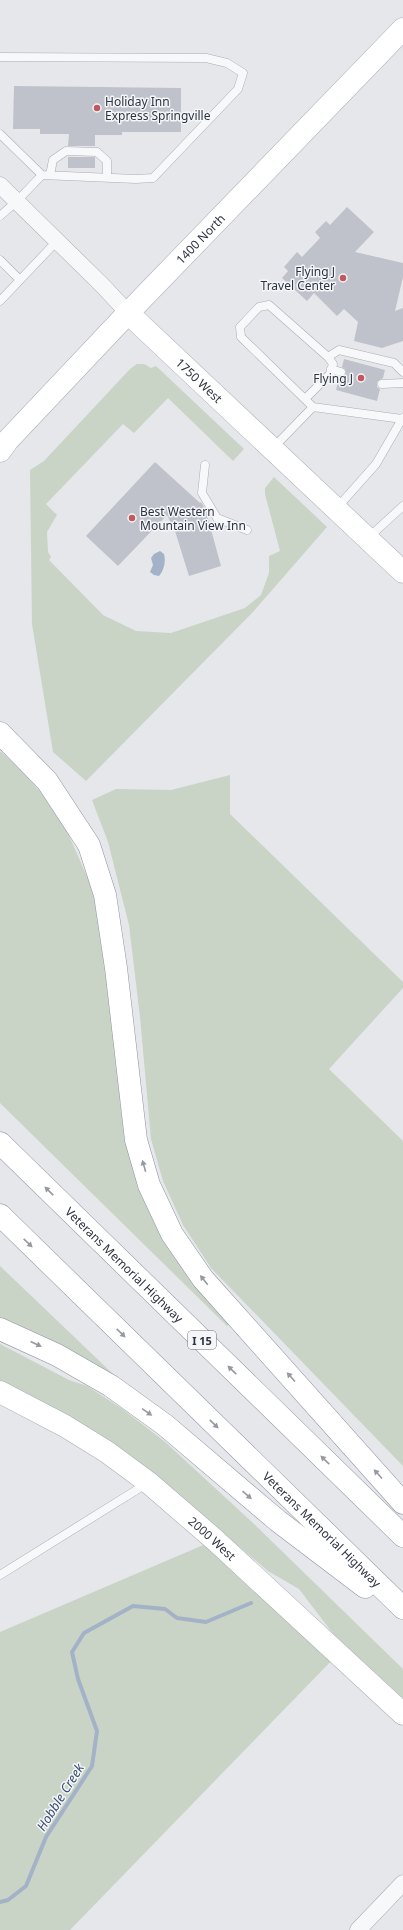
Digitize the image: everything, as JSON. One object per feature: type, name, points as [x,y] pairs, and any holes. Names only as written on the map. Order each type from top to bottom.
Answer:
[{"type":"main road","name":"1400 North","points":[[0,451],[128,313],[403,29]]},
{"type":"main road","name":"1750 West","points":[[128,313],[403,572]]},
{"type":"main road","points":[[0,733],[47,781],[89,845],[105,895],[116,968],[136,1140],[149,1185],[172,1234],[203,1279],[403,1503]]},
{"type":"main road","name":"Veterans Memorial Highway","points":[[0,1143],[403,1536]]},
{"type":"main road","name":"Veterans Memorial Highway","points":[[0,1215],[403,1608]]},
{"type":"main road","points":[[0,1329],[57,1355],[111,1386],[165,1425],[278,1522],[403,1616]]},
{"type":"main road","name":"2000 West","points":[[0,1392],[65,1426],[107,1452],[149,1482],[215,1540],[403,1714]]},
{"type":"street","name":"1750 West","points":[[0,185],[103,286],[128,313]]},
{"type":"street","points":[[361,1929],[403,1883]]},
{"type":"lane","points":[[0,57],[206,58],[227,62],[243,73],[238,89],[153,178],[46,175],[0,134]]},
{"type":"lane","points":[[0,216],[46,175],[52,160],[66,151],[96,152],[106,162],[107,177]]},
{"type":"lane","points":[[0,301],[57,241]]},
{"type":"lane","points":[[0,260],[20,280]]},
{"type":"lane","points":[[305,399],[330,374],[333,364],[328,357],[269,305],[259,307],[240,327],[241,337],[313,407],[402,419],[376,464],[336,509]]},
{"type":"lane","points":[[328,357],[339,350],[394,363],[403,372]]},
{"type":"lane","points":[[331,369],[340,372]]},
{"type":"lane","points":[[382,384],[403,383]]},
{"type":"lane","points":[[272,449],[313,407]]},
{"type":"lane","points":[[205,465],[202,493],[217,518],[247,530]]},
{"type":"lane","points":[[368,539],[403,506]]},
{"type":"lane","points":[[0,1575],[149,1482]]},
{"type":"shaded area","points":[[137,364],[144,364],[151,368],[156,366],[244,449],[233,461],[168,398],[134,433],[123,424],[46,504],[57,515],[47,532],[48,552],[51,557],[49,560],[103,615],[136,631],[171,633],[245,608],[261,595],[269,573],[269,556],[280,551],[265,494],[265,488],[274,477],[327,527],[252,613],[86,781],[53,752],[32,624],[30,470],[44,461],[130,369]]},
{"type":"shaded area","points":[[0,751],[20,769],[44,796],[63,822],[93,890],[142,1194],[150,1212],[181,1262],[231,1322],[227,1326],[0,1103]]},
{"type":"shaded area","points":[[230,775],[230,814],[403,982],[403,988],[329,1069],[403,1141],[403,1466],[211,1268],[183,1225],[163,1181],[151,1139],[140,1017],[129,925],[108,842],[92,800],[116,789],[171,790]]},
{"type":"shaded area","points":[[0,1266],[113,1374],[111,1378],[0,1319]]},
{"type":"shaded area","points":[[0,1344],[69,1380],[87,1386],[121,1408],[164,1441],[253,1523],[403,1669],[403,1698],[334,1635],[299,1589],[268,1571],[174,1491],[0,1384]]},
{"type":"shaded area","points":[[215,1540],[338,1654],[70,1930],[0,1930],[0,1632]]},
{"type":"water","points":[[160,551],[164,554],[165,563],[159,576],[150,572],[153,565],[151,558],[154,554]]},
{"type":"building","name":"Holiday Inn Express Springville","points":[[14,86],[181,88],[181,132],[122,132],[122,135],[95,135],[95,146],[68,146],[69,134],[40,134],[40,129],[13,129]]},
{"type":"building","points":[[68,157],[95,157],[95,168],[68,168]]},
{"type":"building","name":"Flying J Travel Center","points":[[347,207],[374,232],[355,252],[403,263],[403,277],[395,311],[403,308],[403,341],[382,348],[354,341],[358,322],[344,309],[337,316],[314,293],[307,301],[282,278],[288,271],[284,267],[297,252],[302,257],[320,238],[315,232],[326,221],[330,225]]},
{"type":"building","name":"Flying J","points":[[344,359],[385,370],[383,378],[377,382],[377,387],[380,389],[377,401],[336,390],[339,377],[344,376],[346,373],[345,369],[342,367]]},
{"type":"building","name":"Best Western Mountain View Inn","points":[[155,462],[200,503],[201,502],[208,514],[207,515],[221,566],[189,576],[175,531],[167,515],[118,566],[86,536]]},
{"type":"waterway","name":"Hobble Creek","points":[[0,1902],[8,1900],[26,1886],[46,1837],[92,1766],[97,1731],[78,1679],[72,1652],[84,1633],[133,1606],[165,1609],[177,1618],[206,1622],[251,1603]]},
{"type":"place","name":"Holiday Inn Express Springville","points":[[97,108]]},
{"type":"place","name":"Flying J Travel Center","points":[[343,278]]},
{"type":"place","name":"Flying J","points":[[361,378]]},
{"type":"place","name":"Best Western Mountain View Inn","points":[[132,518]]}]
